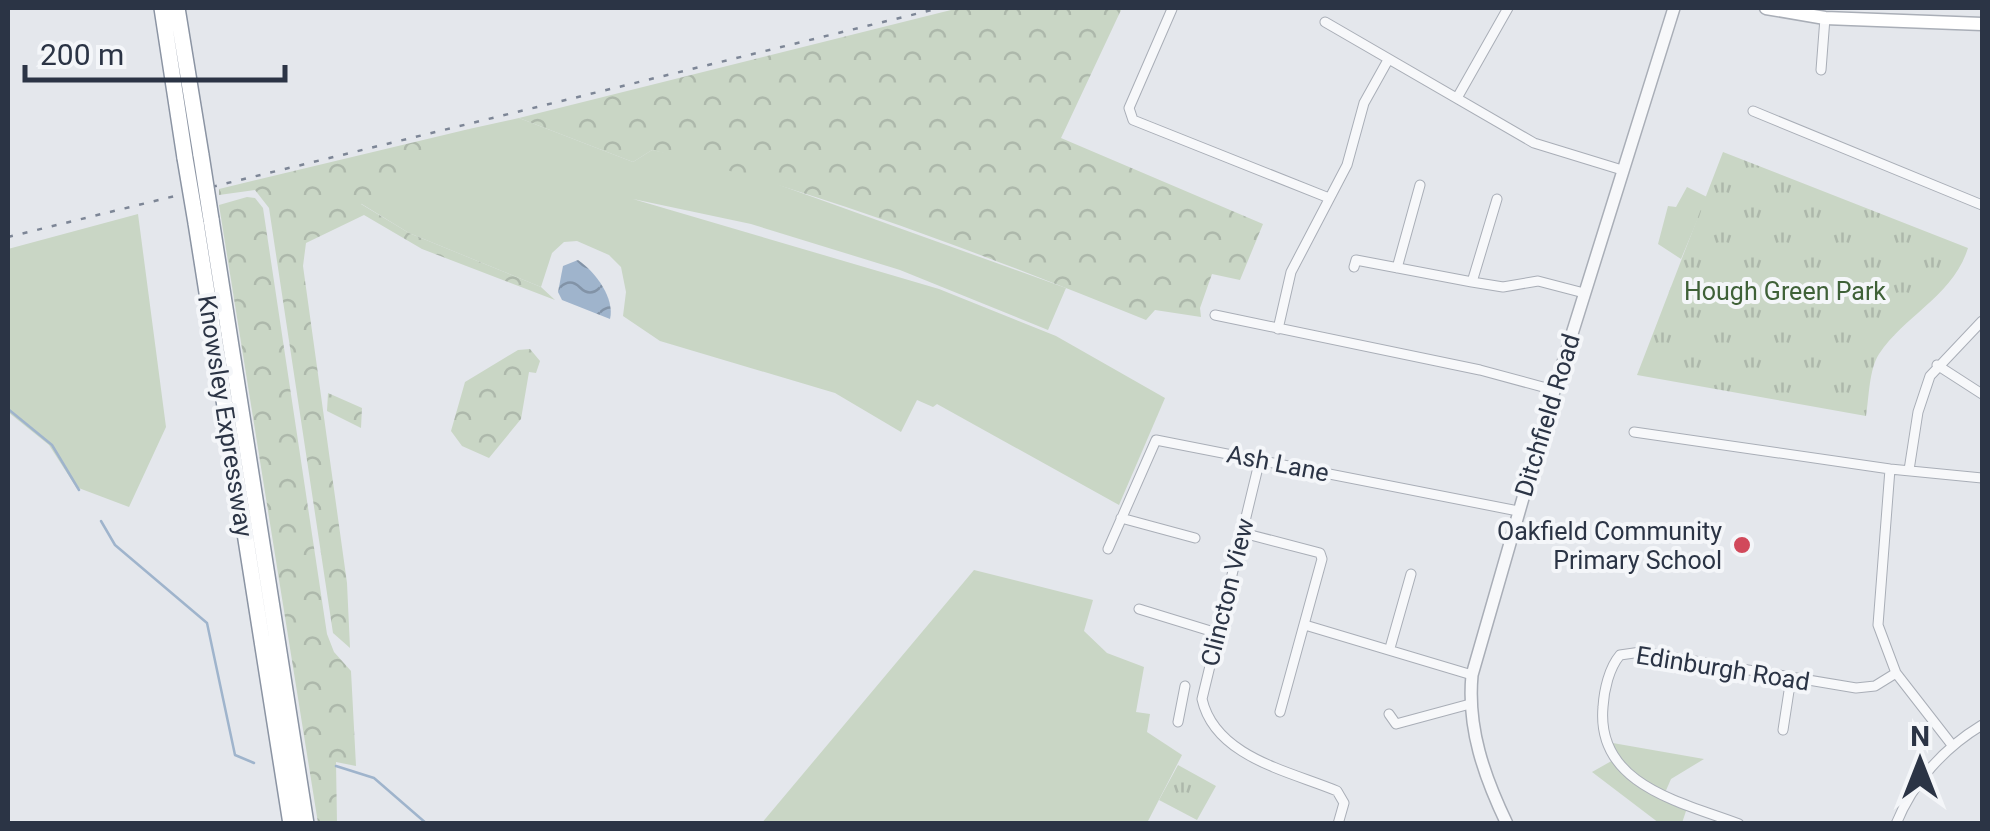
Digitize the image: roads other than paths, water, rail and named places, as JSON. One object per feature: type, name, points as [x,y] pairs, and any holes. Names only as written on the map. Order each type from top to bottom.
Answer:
[{"type":"highway","name":"Knowsley Expressway","points":[[162,8],[193,156]]},
{"type":"highway","name":"Knowsley Expressway","points":[[177,8],[193,156],[291,824]]},
{"type":"highway","name":"Knowsley Expressway","points":[[203,221],[306,824]]},
{"type":"main road","points":[[1766,8],[1801,10],[1824,18],[1982,24]]},
{"type":"street","points":[[1457,98],[1508,8]]},
{"type":"street","name":"Ditchfield Road","points":[[1507,824],[1490,788],[1470,704],[1472,674],[1554,390],[1674,8]]},
{"type":"street","points":[[1172,9],[1130,108],[1133,120],[1329,198]]},
{"type":"street","points":[[1821,70],[1824,18]]},
{"type":"street","points":[[1326,22],[1534,143],[1622,170]]},
{"type":"street","points":[[1278,329],[1292,272],[1347,165],[1364,103],[1388,60]]},
{"type":"street","points":[[1753,111],[1982,204]]},
{"type":"street","points":[[1397,268],[1419,189],[1406,189]]},
{"type":"street","points":[[1472,282],[1496,203],[1507,210]]},
{"type":"street","points":[[1354,267],[1356,260],[1503,287],[1538,280],[1584,292]]},
{"type":"street","points":[[1215,316],[1554,390]]},
{"type":"street","points":[[1909,470],[1922,393],[1937,364],[1982,322]]},
{"type":"street","points":[[1937,364],[1982,394]]},
{"type":"street","points":[[1634,432],[1890,469],[1982,478]]},
{"type":"street","name":"Ash Lane","points":[[1108,549],[1156,440],[1518,510]]},
{"type":"street","name":"Clincton View","points":[[1260,459],[1202,699],[1206,714],[1235,748],[1337,791],[1344,803],[1338,824]]},
{"type":"street","points":[[1890,469],[1878,625],[1896,672],[1952,745]]},
{"type":"street","points":[[1121,518],[1195,538]]},
{"type":"street","points":[[1243,533],[1320,554],[1280,712]]},
{"type":"street","points":[[1390,648],[1411,574]]},
{"type":"street","points":[[1138,610],[1217,633]]},
{"type":"street","points":[[1304,625],[1472,674]]},
{"type":"street","name":"Edinburgh Road","points":[[1739,824],[1639,785],[1620,767],[1603,731],[1604,697],[1614,662],[1628,651],[1641,652],[1867,688],[1896,672]]},
{"type":"street","points":[[1783,730],[1791,678]]},
{"type":"street","points":[[1178,722],[1185,686]]},
{"type":"street","points":[[1183,698],[1202,699]]},
{"type":"street","points":[[1389,714],[1396,724],[1408,724],[1470,704]]},
{"type":"street","points":[[1896,824],[1915,788],[1952,745],[1982,725]]},
{"type":"water","points":[[578,260],[603,286],[610,303],[610,319],[562,300],[558,292],[563,266]]},
{"type":"waterway","points":[[8,409],[52,445],[79,490]]},
{"type":"waterway","points":[[101,521],[115,545],[207,623],[235,755],[254,763]]},
{"type":"waterway","points":[[336,766],[374,778],[427,824]]},
{"type":"railway","points":[[8,237],[940,8]]},
{"type":"place","name":"Oakfield Community Primary School","points":[[1742,545]]},
{"type":"park label","name":"Hough Green Park","points":[[1785,291]]}]
